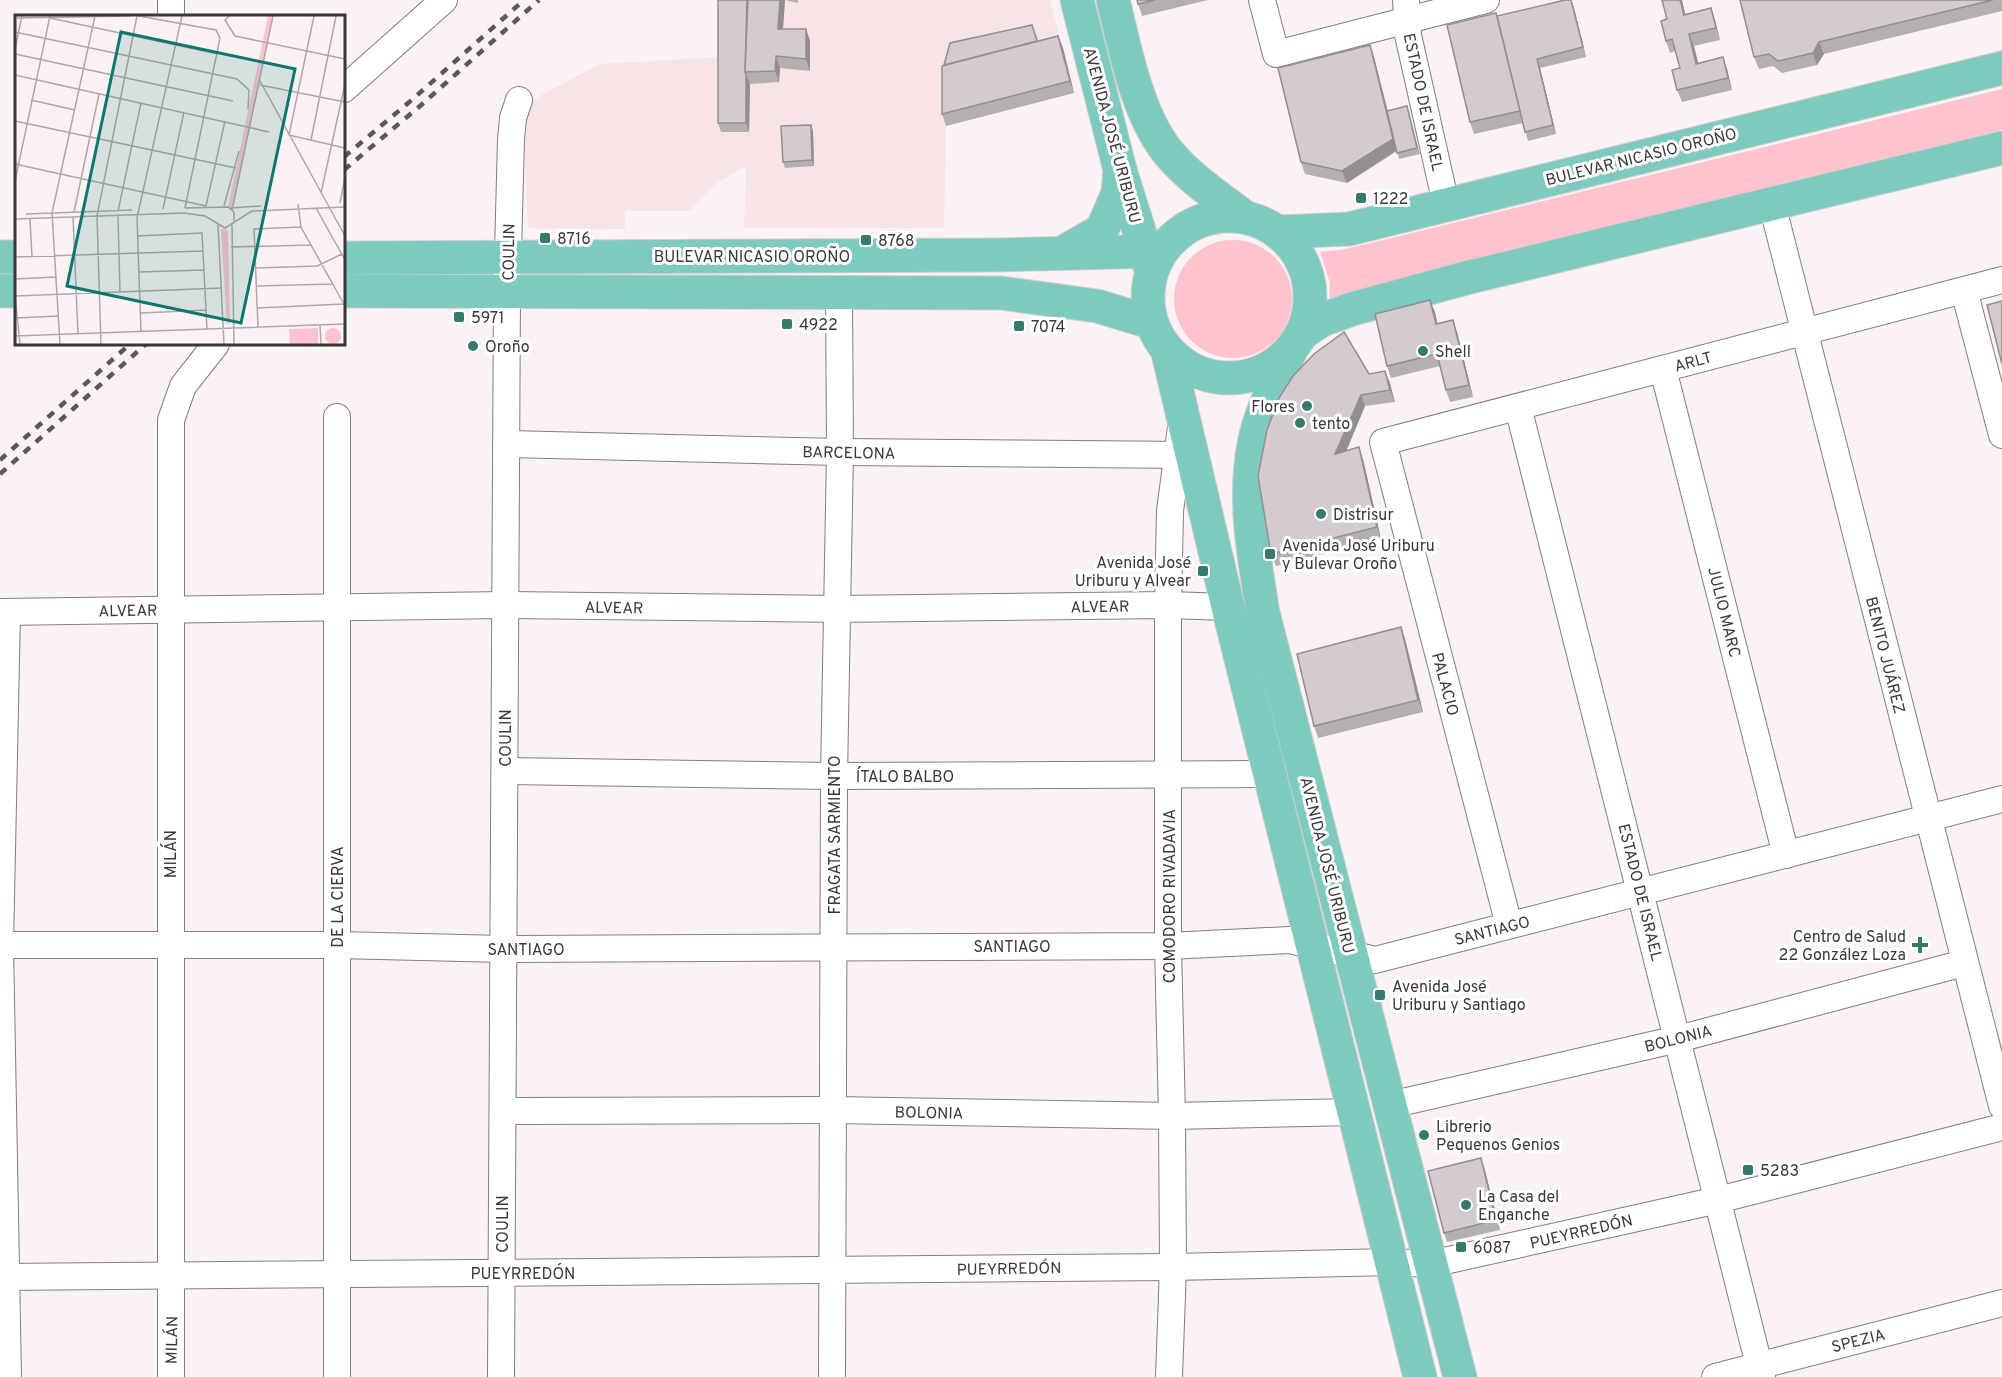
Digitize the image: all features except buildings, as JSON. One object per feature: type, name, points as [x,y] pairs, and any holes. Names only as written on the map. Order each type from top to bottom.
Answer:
[{"type":"main road","name":"AVENIDA JOSÉ URIBURU","points":[[1077,0],[1120,170],[1152,257]]},
{"type":"main road","name":"AVENIDA JOSÉ URIBURU","points":[[1113,0],[1140,97],[1151,124],[1166,150],[1193,178],[1244,216]]},
{"type":"main road","name":"BULEVAR NICASIO OROÑO","points":[[1278,232],[1349,229],[2002,68]]},
{"type":"main road","points":[[1168,353],[1206,377],[1236,380],[1265,372],[1322,320],[1352,309],[1466,278],[2002,148]]},
{"type":"main road","points":[[1060,255],[1102,230],[1118,194],[1120,170]]},
{"type":"main road","points":[[1296,343],[1311,304],[1308,276],[1297,251],[1278,232],[1262,222],[1244,216],[1207,218],[1174,235],[1152,257],[1147,290],[1150,322],[1168,353],[1183,416],[1185,455],[1228,607],[1420,1377]]},
{"type":"main road","points":[[0,257],[15,255]]},
{"type":"main road","name":"BULEVAR NICASIO OROÑO","points":[[345,258],[1060,255],[1152,257]]},
{"type":"main road","points":[[345,291],[1001,293],[1097,306],[1150,322]]},
{"type":"main road","name":"AVENIDA JOSÉ URIBURU","points":[[1296,343],[1264,409],[1254,443],[1249,490],[1250,530],[1263,613],[1460,1377]]},
{"type":"street","points":[[345,88],[444,0]]},
{"type":"street","points":[[1262,0],[1276,54],[1407,10],[1486,0]]},
{"type":"street","name":"ESTADO DE ISRAEL","points":[[1407,10],[1408,35],[1446,204]]},
{"type":"street","name":"COULIN","points":[[501,1377],[507,291],[513,117],[519,100]]},
{"type":"street","name":"BENITO JUÁREZ","points":[[1772,204],[2002,1106]]},
{"type":"street","name":"ARLT","points":[[1383,442],[2002,280]]},
{"type":"street","points":[[1964,290],[2002,435]]},
{"type":"street","points":[[345,305],[376,291]]},
{"type":"street","name":"FRAGATA SARMIENTO","points":[[832,1377],[834,776],[840,452],[839,293]]},
{"type":"street","name":"MILÁN","points":[[171,1377],[171,420],[183,386],[215,345]]},
{"type":"street","name":"JULIO MARC","points":[[1663,369],[1786,855]]},
{"type":"street","name":"ESTADO DE ISRAEL","points":[[1518,407],[1760,1371]]},
{"type":"street","name":"DE LA CIERVA","points":[[336,417],[337,1377]]},
{"type":"street","name":"PALACIO","points":[[1383,442],[1509,925]]},
{"type":"street","name":"BARCELONA","points":[[506,444],[840,452],[1185,455]]},
{"type":"street","name":"COMODORO RIVADAVIA","points":[[1169,1377],[1173,1267],[1168,946],[1168,605],[1170,511],[1185,455]]},
{"type":"street","name":"ALVEAR","points":[[3,612],[506,605],[837,609],[1168,605],[1228,607]]},
{"type":"street","points":[[3,612],[0,945],[4,1277],[8,1377]]},
{"type":"street","name":"ÍTALO BALBO","points":[[505,771],[834,776],[1270,774]]},
{"type":"street","name":"SANTIAGO","points":[[0,945],[337,945],[504,949],[1168,946],[1290,940],[1375,960],[2002,799]]},
{"type":"street","name":"BOLONIA","points":[[1390,1105],[1678,1039],[1964,963]]},
{"type":"street","name":"BOLONIA","points":[[503,1111],[834,1110],[1172,1116],[1354,1112]]},
{"type":"street","name":"PUEYRREDÓN","points":[[4,1277],[1173,1267],[1392,1262],[1431,1264],[1718,1200],[2002,1127]]},
{"type":"street","name":"SPEZIA","points":[[1715,1377],[1760,1371],[2002,1303]]},
{"type":"shaded area","points":[[751,0],[1050,0],[1074,93],[946,126],[944,228],[744,228],[746,166],[720,181],[690,211],[625,211],[625,229],[528,228],[523,105],[600,64],[721,57]]},
{"type":"shaded area","points":[[2002,89],[2002,130],[1397,281],[1329,303],[1330,283],[1320,252],[1371,243]]},
{"type":"shaded area","points":[[1233,240],[1244,241],[1266,250],[1282,266],[1291,288],[1291,310],[1282,332],[1266,348],[1244,357],[1233,358],[1222,357],[1200,348],[1184,332],[1175,310],[1174,299],[1175,288],[1184,266],[1200,250],[1222,241]]},
{"type":"railway","points":[[345,156],[524,0]]},
{"type":"railway","points":[[345,169],[539,0]]},
{"type":"railway","points":[[0,460],[129,345]]},
{"type":"railway","points":[[0,474],[145,345]]},
{"type":"place","name":"1222","points":[[1361,198]]},
{"type":"place","name":"8716","points":[[545,238]]},
{"type":"place","name":"8768","points":[[866,240]]},
{"type":"place","name":"5971","points":[[459,317]]},
{"type":"place","name":"4922","points":[[787,324]]},
{"type":"place","name":"7074","points":[[1019,326]]},
{"type":"place","name":"Oroño","points":[[473,346]]},
{"type":"place","name":"Shell","points":[[1423,351]]},
{"type":"place","name":"Flores","points":[[1307,406]]},
{"type":"place","name":"tento","points":[[1300,423]]},
{"type":"place","name":"Distrisur","points":[[1321,514]]},
{"type":"place","name":"Avenida José Uriburu y Bulevar Oroño","points":[[1270,554]]},
{"type":"place","name":"Avenida José Uriburu y Alvear","points":[[1203,571]]},
{"type":"place","name":"Centro de Salud 22 González Loza","points":[[1920,945]]},
{"type":"place","name":"Avenida José Uriburu y Santiago","points":[[1380,995]]},
{"type":"place","name":"Librerio Pequenos Genios","points":[[1424,1135]]},
{"type":"place","name":"5283","points":[[1748,1170]]},
{"type":"place","name":"La Casa del Enganche","points":[[1466,1205]]},
{"type":"place","name":"6087","points":[[1461,1247]]}]
